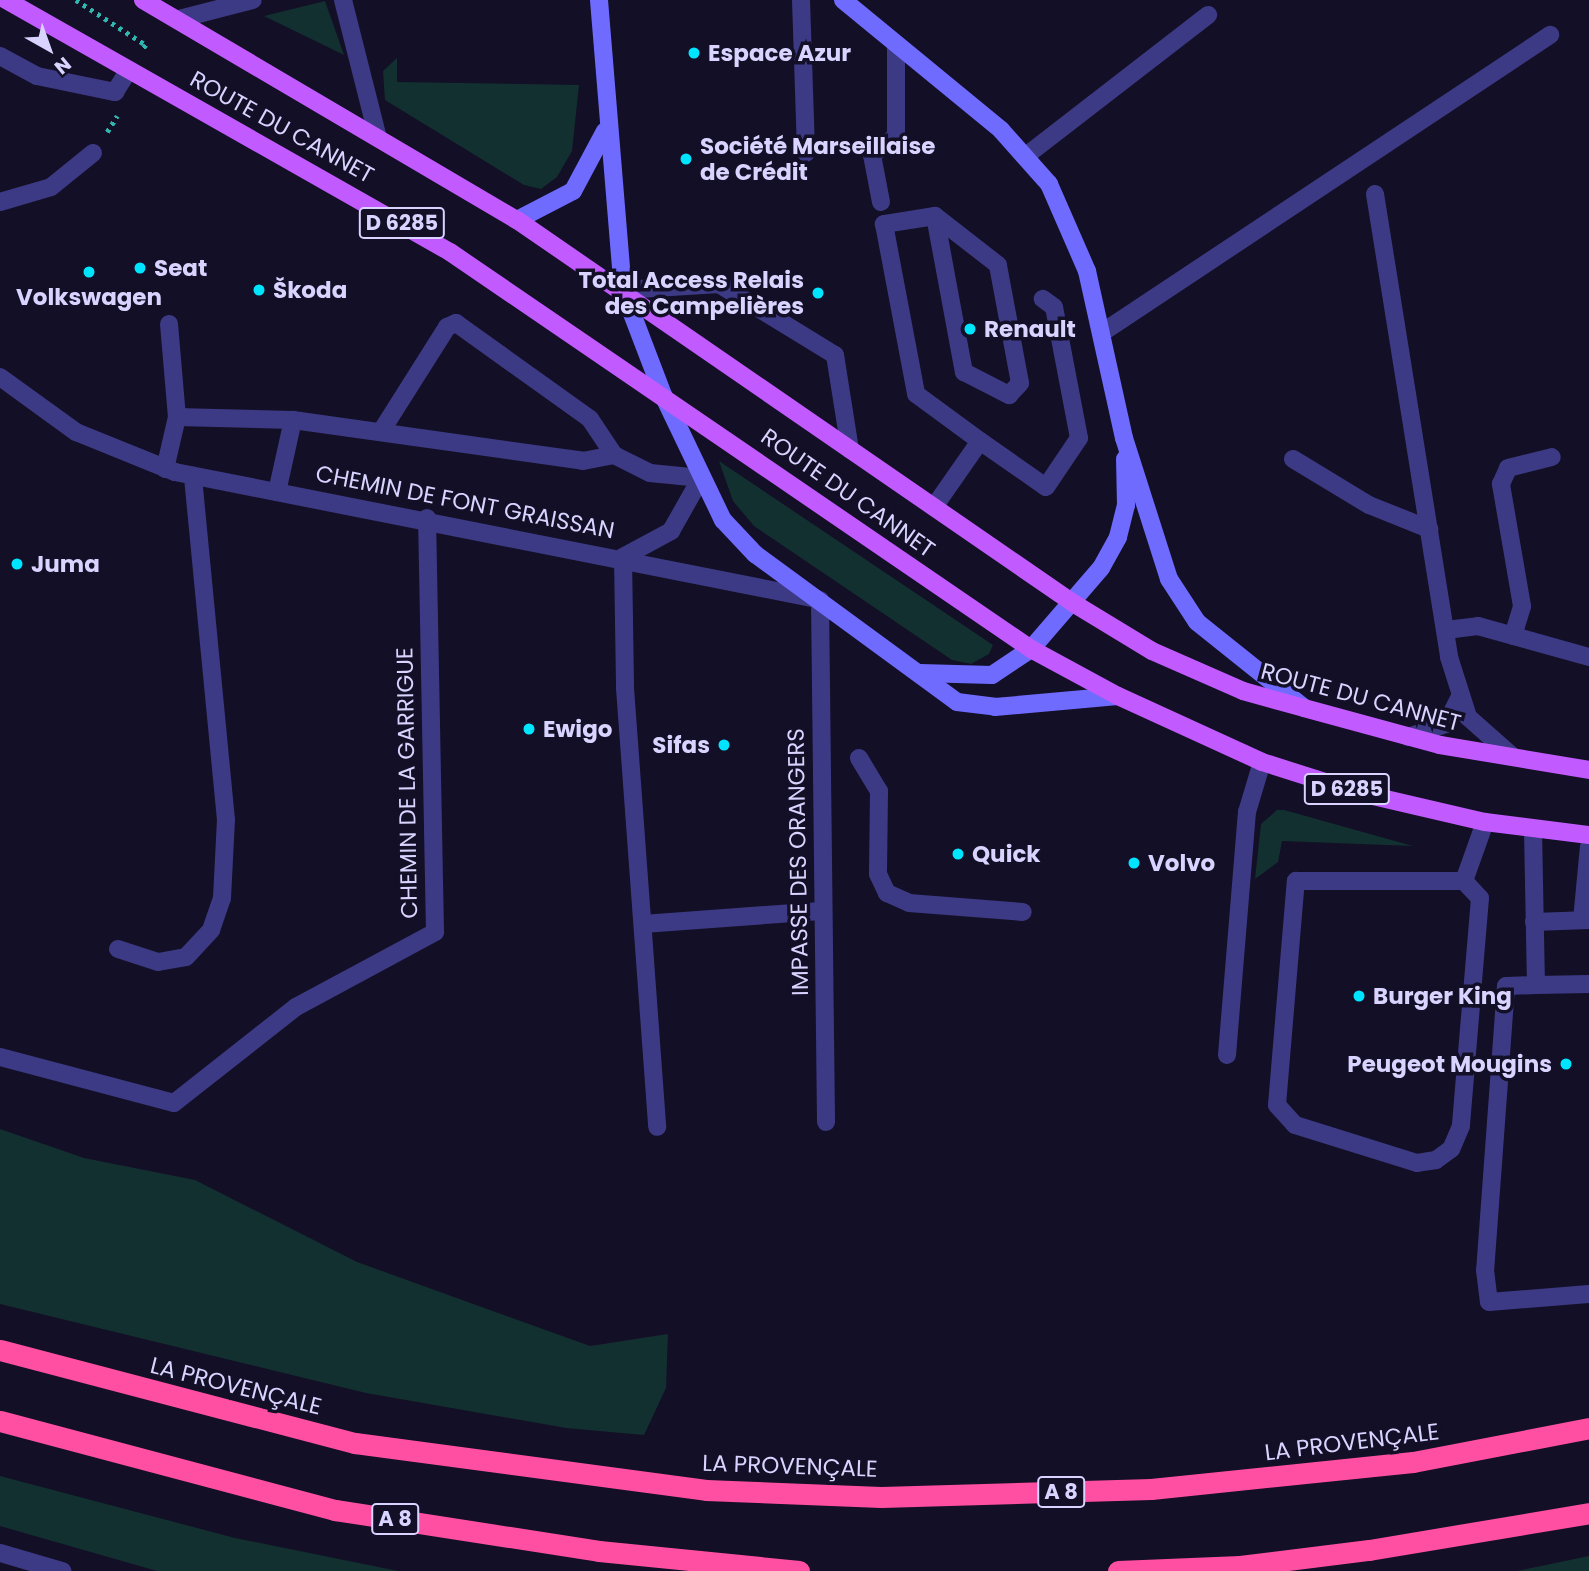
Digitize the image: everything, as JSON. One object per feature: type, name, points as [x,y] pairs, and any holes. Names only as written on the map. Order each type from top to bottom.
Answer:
[{"type":"highway","name":"LA PROVENÇALE","points":[[0,1350],[355,1443],[706,1490],[881,1497],[1151,1489],[1413,1462],[1589,1428]]},
{"type":"highway","name":"A 8","points":[[0,1420],[335,1510],[599,1551],[799,1571]]},
{"type":"highway","points":[[1118,1571],[1241,1566],[1369,1550],[1589,1513]]},
{"type":"main road","name":"D 6285","points":[[6,0],[129,70]]},
{"type":"main road","name":"ROUTE DU CANNET","points":[[143,0],[377,134],[517,220],[623,290],[1073,603],[1195,671],[1304,708],[1408,737],[1519,761],[1589,770]]},
{"type":"main road","points":[[599,0],[606,128],[623,290],[663,395],[701,478],[738,538],[920,673],[943,694],[972,706],[1118,696]]},
{"type":"main road","points":[[843,0],[1027,155],[1072,227],[1103,331],[1124,438],[1182,602],[1205,629],[1304,708]]},
{"type":"main road","name":"ROUTE DU CANNET","points":[[129,70],[450,251],[1031,649],[1118,696],[1262,762],[1485,822],[1589,835]]},
{"type":"main road","points":[[517,220],[573,191],[606,128]]},
{"type":"main road","points":[[920,673],[992,675],[1031,649],[1073,603],[1118,537],[1126,505],[1124,438]]},
{"type":"street","points":[[179,19],[253,0]]},
{"type":"street","points":[[343,0],[377,134]]},
{"type":"street","points":[[801,0],[806,153]]},
{"type":"street","points":[[1027,155],[1208,15]]},
{"type":"street","points":[[1103,331],[1550,35]]},
{"type":"street","points":[[881,202],[872,155],[896,136],[896,44]]},
{"type":"street","points":[[0,56],[37,76],[115,92],[129,70]]},
{"type":"street","points":[[0,202],[51,187],[93,153]]},
{"type":"street","points":[[1375,194],[1449,657],[1459,698],[1480,733],[1519,761]]},
{"type":"street","points":[[935,216],[964,372],[1009,394],[1020,383],[998,265],[935,216],[884,224],[916,394],[1046,487],[1079,438],[1054,307],[1043,299]]},
{"type":"street","points":[[623,290],[719,284],[835,355],[850,450]]},
{"type":"street","points":[[382,430],[447,327],[456,323],[590,419],[614,455],[650,473],[701,478],[671,531],[623,557]]},
{"type":"street","points":[[164,469],[177,417],[169,324]]},
{"type":"street","name":"CHEMIN DE FONT GRAISSAN","points":[[0,377],[76,432],[164,469],[623,557],[657,1127]]},
{"type":"street","points":[[177,417],[293,420],[382,430],[583,461],[614,455]]},
{"type":"street","points":[[277,492],[293,420]]},
{"type":"street","points":[[934,507],[980,441]]},
{"type":"street","points":[[1513,636],[1522,606],[1500,484],[1508,468],[1552,457]]},
{"type":"street","points":[[1293,459],[1369,505],[1429,529]]},
{"type":"street","points":[[118,948],[158,962],[186,957],[211,930],[222,898],[226,820],[193,476]]},
{"type":"street","name":"CHEMIN DE LA GARRIGUE","points":[[0,1057],[174,1104],[296,1007],[435,932],[426,518]]},
{"type":"street","points":[[623,557],[820,600]]},
{"type":"street","name":"IMPASSE DES ORANGERS","points":[[820,600],[821,911],[826,1122]]},
{"type":"street","points":[[1446,630],[1478,626],[1589,657]]},
{"type":"street","points":[[1408,737],[1446,724],[1459,698]]},
{"type":"street","points":[[859,758],[879,791],[878,874],[887,893],[909,903],[1023,912]]},
{"type":"street","points":[[1227,1055],[1247,812],[1262,762]]},
{"type":"street","points":[[1464,881],[1485,822]]},
{"type":"street","points":[[1533,830],[1536,985]]},
{"type":"street","points":[[1534,922],[1586,920],[1589,846]]},
{"type":"street","points":[[1296,881],[1464,881],[1480,898],[1461,1126],[1451,1149],[1436,1160],[1417,1163],[1295,1125],[1275,1094],[1296,881]]},
{"type":"street","points":[[643,924],[821,911]]},
{"type":"street","points":[[1589,984],[1506,986],[1485,1270],[1489,1302],[1589,1294]]},
{"type":"street","points":[[0,1553],[62,1571]]},
{"type":"green space","points":[[325,1],[344,55],[264,16]]},
{"type":"green space","points":[[397,58],[397,82],[579,85],[572,151],[557,177],[541,189],[524,185],[385,100],[383,71]]},
{"type":"green space","points":[[719,461],[993,645],[989,654],[971,664],[952,660],[754,526],[733,501]]},
{"type":"green space","points":[[1277,810],[1413,846],[1282,841],[1278,862],[1255,879],[1261,824]]},
{"type":"green space","points":[[0,1129],[84,1158],[195,1180],[357,1262],[590,1346],[668,1334],[666,1388],[644,1435],[566,1428],[366,1393],[0,1304]]},
{"type":"green space","points":[[0,1476],[235,1538],[398,1571],[157,1571],[0,1526]]},
{"type":"green space","points":[[1589,1556],[1589,1571],[1517,1571]]},
{"type":"place","name":"Espace Azur","points":[[694,53]]},
{"type":"place","name":"Société Marseillaise de Crédit","points":[[686,159]]},
{"type":"place","name":"Seat","points":[[140,268]]},
{"type":"place","name":"Volkswagen","points":[[89,272]]},
{"type":"place","name":"Škoda","points":[[259,290]]},
{"type":"place","name":"Total Access Relais des Campelières","points":[[818,293]]},
{"type":"place","name":"Renault","points":[[970,329]]},
{"type":"place","name":"Juma","points":[[17,564]]},
{"type":"place","name":"Ewigo","points":[[529,729]]},
{"type":"place","name":"Sifas","points":[[724,745]]},
{"type":"place","name":"Quick","points":[[958,854]]},
{"type":"place","name":"Volvo","points":[[1134,863]]},
{"type":"place","name":"Burger King","points":[[1359,996]]},
{"type":"place","name":"Peugeot Mougins","points":[[1566,1064]]}]
